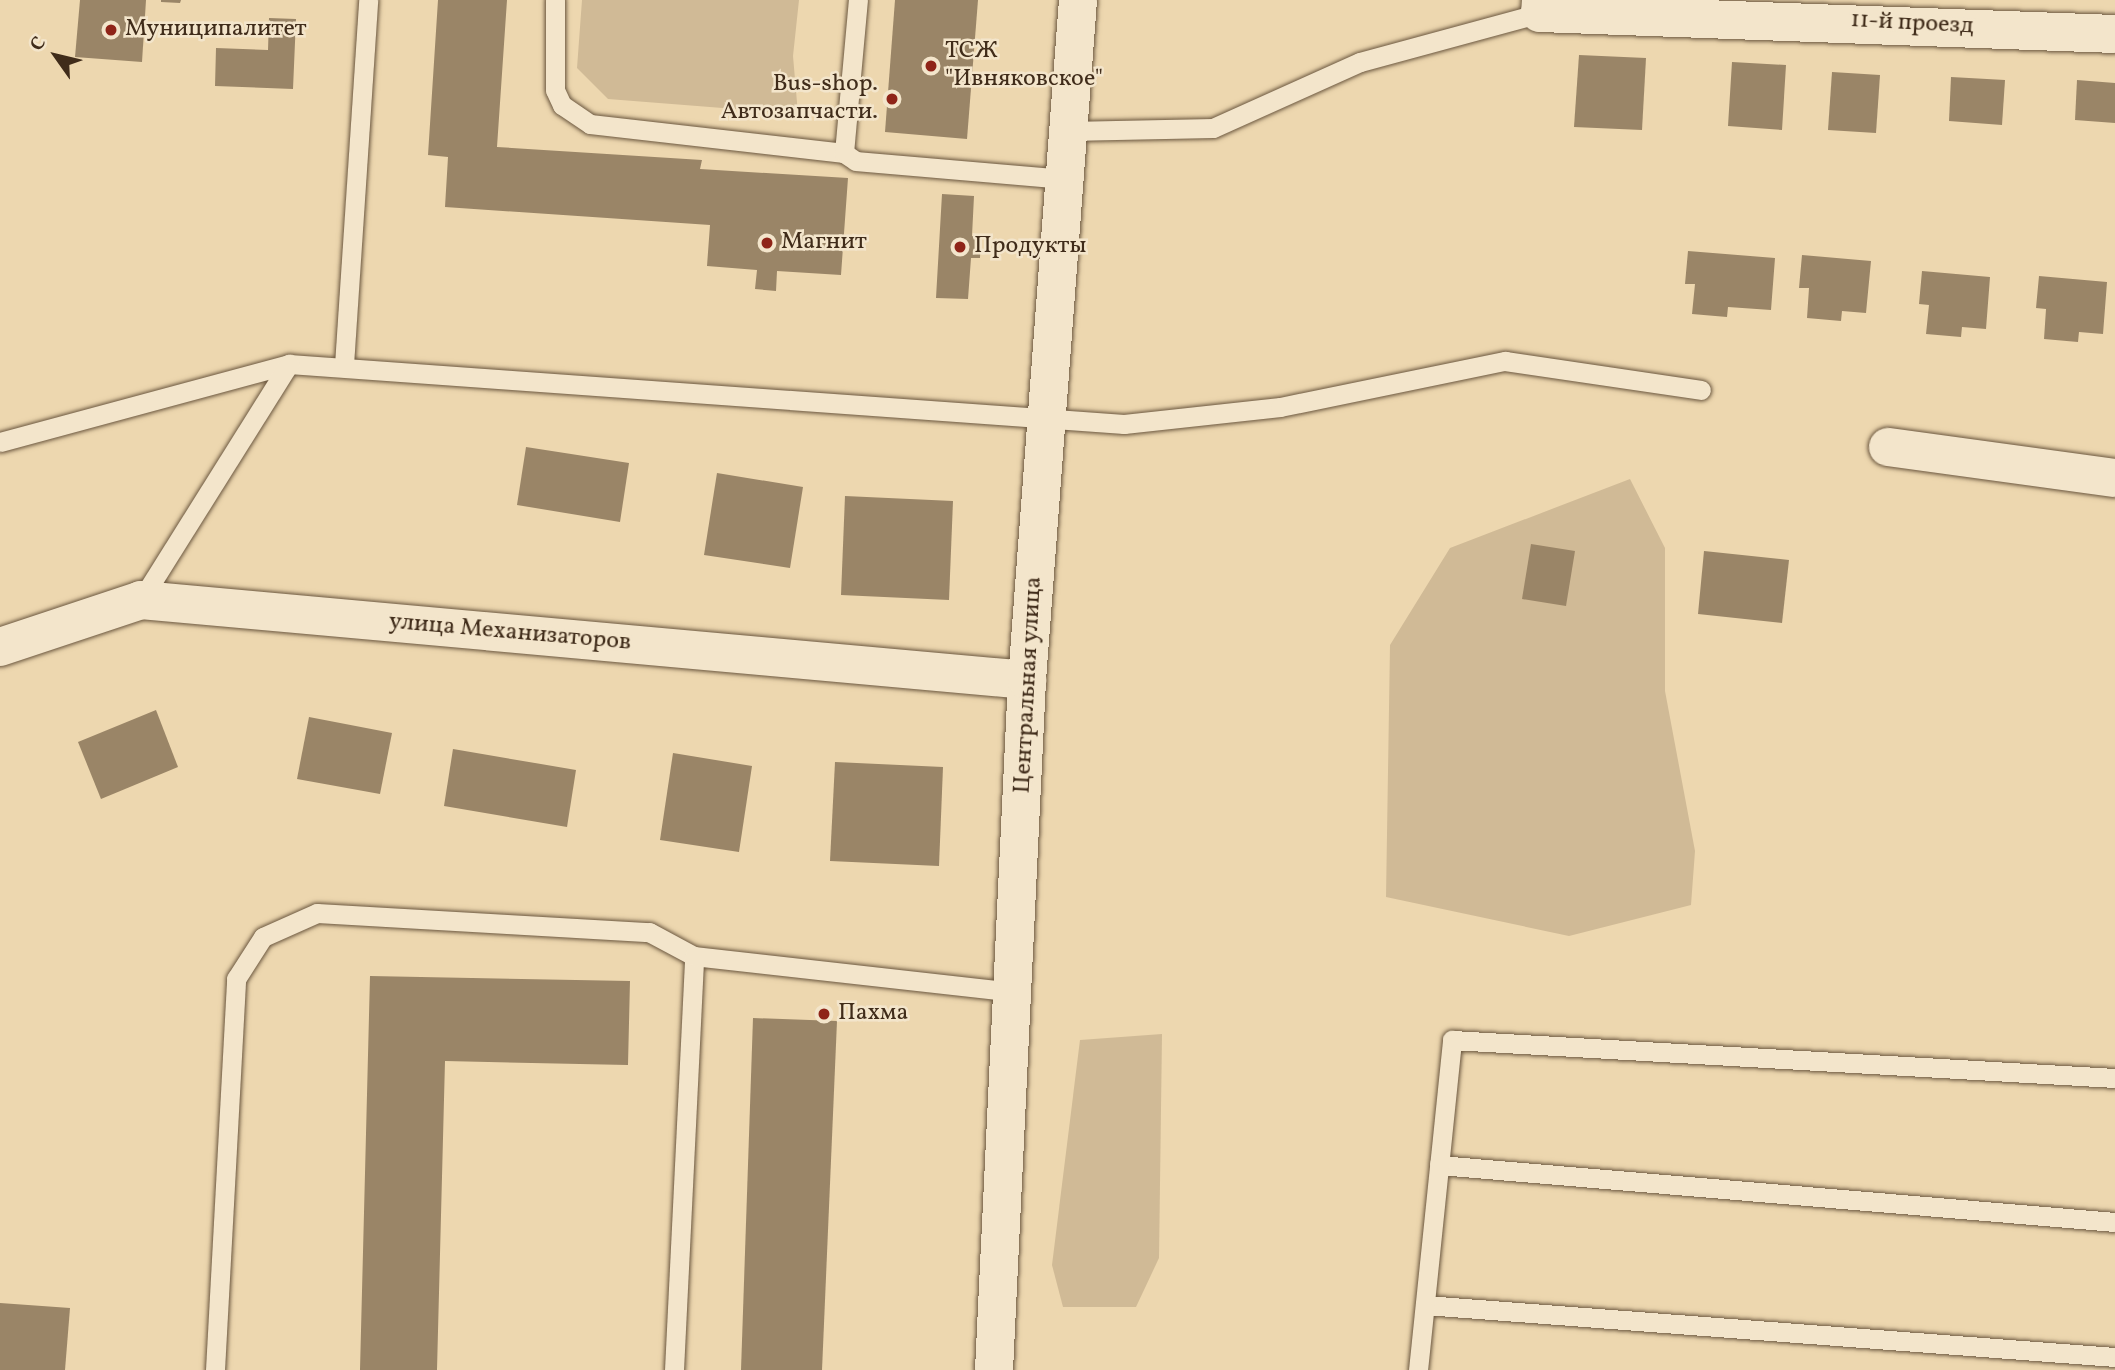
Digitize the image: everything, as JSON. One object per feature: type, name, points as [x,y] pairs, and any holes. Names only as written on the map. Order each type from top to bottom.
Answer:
[{"type":"street","name":"Центральная улица","points":[[994,1370],[1027,680],[1078,0]]},
{"type":"street","name":"11-й проезд","points":[[1541,6],[2115,34]]},
{"type":"street","points":[[1888,447],[2115,478]]},
{"type":"street","name":"улица Механизаторов","points":[[0,648],[141,600],[1027,680]]},
{"type":"lane","points":[[344,365],[368,0]]},
{"type":"lane","points":[[555,0],[550,72],[562,105],[575,117],[590,124],[844,153],[856,161],[1064,180]]},
{"type":"lane","points":[[844,153],[858,0]]},
{"type":"lane","points":[[1068,131],[1213,128],[1360,62],[1541,6]]},
{"type":"lane","points":[[0,442],[289,364],[344,365],[1124,424],[1280,408],[1505,361],[1701,390]]},
{"type":"lane","points":[[141,600],[289,364]]},
{"type":"lane","points":[[215,1370],[236,979],[263,937],[317,913],[649,932],[694,956],[1013,992]]},
{"type":"lane","points":[[674,1370],[694,956]]},
{"type":"lane","points":[[1418,1370],[1452,1040],[2115,1078]]},
{"type":"lane","points":[[1439,1165],[2115,1223]]},
{"type":"lane","points":[[1425,1305],[2115,1357]]},
{"type":"shaded area","points":[[582,0],[799,0],[793,56],[798,114],[608,99],[577,68]]},
{"type":"shaded area","points":[[1630,479],[1665,548],[1665,691],[1695,851],[1691,905],[1569,936],[1386,897],[1390,645],[1450,548]]},
{"type":"shaded area","points":[[1162,1034],[1159,1258],[1136,1307],[1063,1307],[1052,1265],[1080,1040]]},
{"type":"building","name":"Муниципалитет","points":[[80,0],[146,0],[142,62],[75,57]]},
{"type":"building","points":[[161,0],[181,0],[180,3]]},
{"type":"building","points":[[438,0],[507,0],[497,147],[702,160],[700,169],[848,178],[841,275],[777,271],[776,291],[755,289],[757,270],[707,266],[710,225],[445,207],[448,157],[428,155]]},
{"type":"building","name":"ТСЖ \"Ивняковское\"","points":[[895,0],[978,0],[967,139],[885,132]]},
{"type":"building","points":[[269,18],[296,19],[293,89],[215,86],[216,48],[268,50]]},
{"type":"building","points":[[1579,55],[1646,58],[1642,130],[1574,127]]},
{"type":"building","points":[[1732,62],[1786,65],[1782,130],[1728,126]]},
{"type":"building","points":[[1832,72],[1880,75],[1876,133],[1828,130]]},
{"type":"building","points":[[1951,77],[2005,80],[2002,125],[1949,121]]},
{"type":"building","points":[[2077,80],[2115,83],[2115,123],[2075,120]]},
{"type":"building","name":"Продукты","points":[[942,194],[974,196],[972,236],[981,236],[980,258],[971,258],[968,299],[936,298]]},
{"type":"building","points":[[1688,251],[1775,258],[1771,310],[1728,307],[1727,317],[1692,314],[1695,284],[1685,284]]},
{"type":"building","points":[[1802,255],[1871,261],[1866,313],[1842,311],[1841,321],[1807,318],[1809,288],[1799,288]]},
{"type":"building","points":[[1922,271],[1990,277],[1986,329],[1962,327],[1961,337],[1926,334],[1929,305],[1919,304]]},
{"type":"building","points":[[2039,276],[2107,282],[2103,334],[2079,332],[2078,342],[2044,339],[2046,309],[2036,308]]},
{"type":"building","points":[[526,447],[629,463],[620,522],[517,505]]},
{"type":"building","points":[[717,473],[803,487],[790,568],[704,555]]},
{"type":"building","points":[[845,496],[953,501],[949,600],[841,595]]},
{"type":"building","points":[[1531,544],[1575,551],[1566,606],[1522,599]]},
{"type":"building","points":[[1704,551],[1789,560],[1782,623],[1698,614]]},
{"type":"building","points":[[156,710],[178,767],[101,799],[78,742]]},
{"type":"building","points":[[309,717],[392,733],[380,794],[297,779]]},
{"type":"building","points":[[453,749],[576,770],[567,827],[444,806]]},
{"type":"building","points":[[673,753],[752,766],[739,852],[660,840]]},
{"type":"building","points":[[835,762],[943,767],[939,866],[830,861]]},
{"type":"building","points":[[370,976],[630,981],[628,1065],[445,1061],[437,1370],[360,1370]]},
{"type":"building","points":[[753,1018],[837,1021],[822,1370],[741,1370]]},
{"type":"building","points":[[0,1303],[70,1308],[65,1370],[0,1370]]},
{"type":"place","name":"Муниципалитет","points":[[111,30]]},
{"type":"place","name":"ТСЖ \"Ивняковское\"","points":[[931,66]]},
{"type":"place","name":"Bus-shop. Автозапчасти.","points":[[892,99]]},
{"type":"place","name":"Магнит","points":[[767,243]]},
{"type":"place","name":"Продукты","points":[[960,247]]},
{"type":"place","name":"Пахма","points":[[824,1014]]}]
